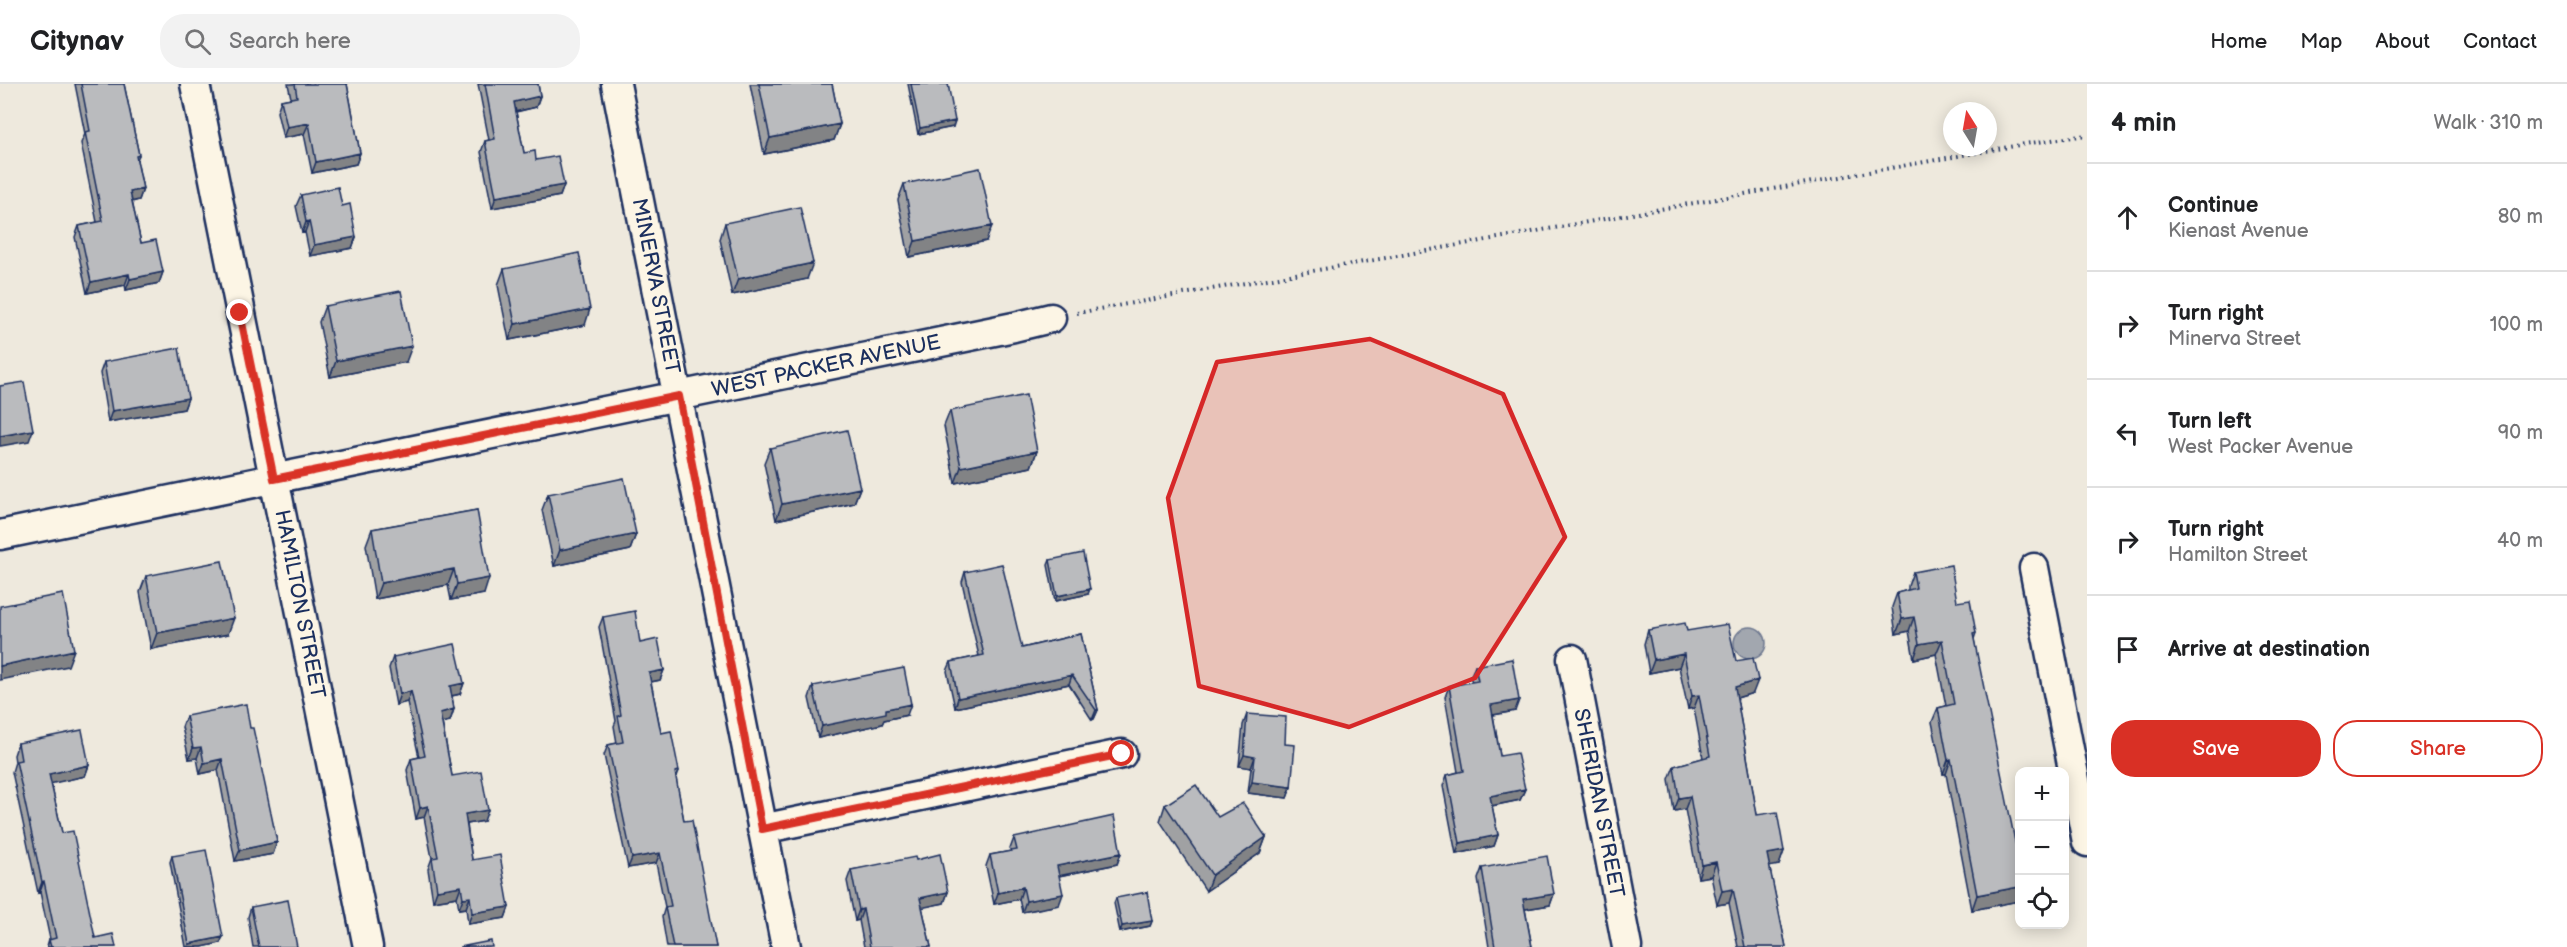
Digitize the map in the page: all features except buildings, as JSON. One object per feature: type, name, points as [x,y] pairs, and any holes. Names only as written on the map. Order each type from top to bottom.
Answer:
[{"type":"street","name":"HAMILTON STREET","points":[[195,84],[368,947]]},
{"type":"street","name":"MINERVA STREET","points":[[616,84],[786,947]]},
{"type":"street","name":"WEST PACKER AVENUE","points":[[0,535],[1051,318]]},
{"type":"street","points":[[2034,568],[2087,842]]},
{"type":"street","name":"SHERIDAN STREET","points":[[1572,658],[1627,947]]},
{"type":"street","points":[[762,829],[1122,754]]},
{"type":"path","points":[[1051,318],[2031,142],[2087,135]]},
{"type":"highlighted area","points":[[1370,339],[1503,394],[1565,537],[1475,678],[1349,727],[1199,686],[1168,498],[1217,362]]},
{"type":"shaded area","points":[[1750,627],[1762,631],[1766,643],[1762,655],[1750,659],[1738,655],[1734,643],[1738,631]]},
{"type":"route","points":[[240,313],[274,479],[679,396],[762,829],[1122,754]]}]
